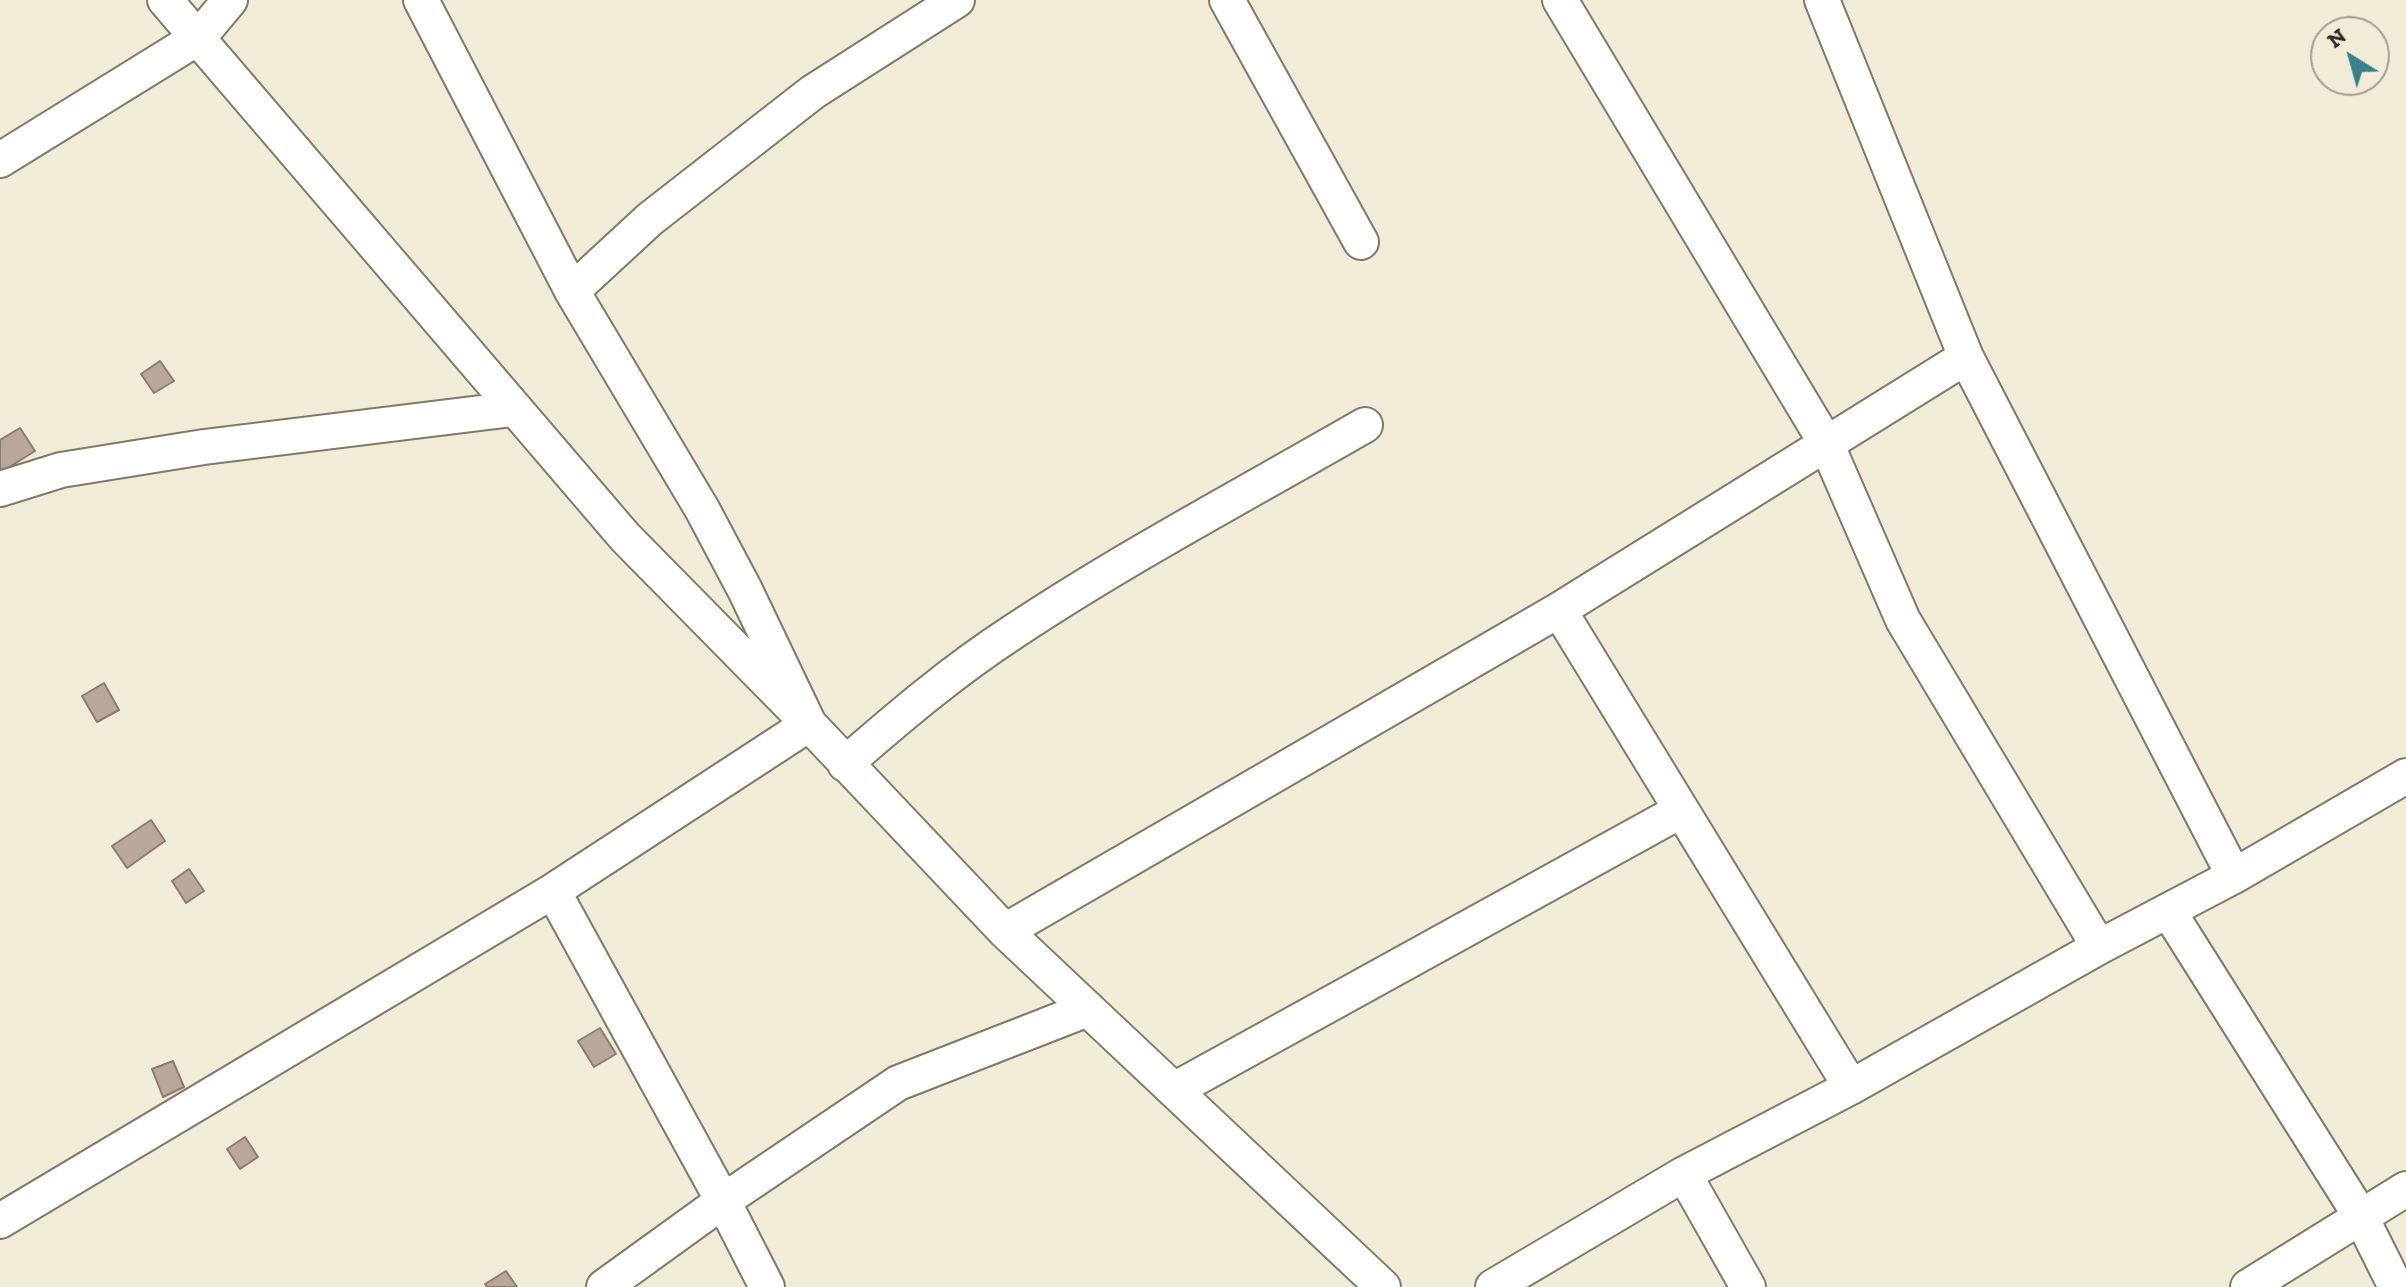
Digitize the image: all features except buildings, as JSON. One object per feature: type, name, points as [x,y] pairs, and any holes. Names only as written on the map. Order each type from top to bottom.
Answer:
[{"type":"street","points":[[165,0],[625,537],[809,724],[1005,931],[1383,1287]]},
{"type":"street","points":[[0,160],[199,37],[230,0]]},
{"type":"street","points":[[421,0],[572,291],[745,590],[809,724]]},
{"type":"street","points":[[572,291],[650,219],[813,92],[957,0]]},
{"type":"street","points":[[1227,0],[1361,242]]},
{"type":"street","points":[[1560,0],[1826,443],[1903,620],[2099,947]]},
{"type":"street","points":[[1822,0],[1966,357],[2234,876]]},
{"type":"street","points":[[1005,931],[1559,610],[1966,357]]},
{"type":"street","points":[[0,489],[61,470],[147,456],[513,409]]},
{"type":"street","points":[[845,764],[923,697],[1013,632],[1365,425]]},
{"type":"street","points":[[1559,610],[1851,1087]]},
{"type":"street","points":[[0,1221],[553,891],[809,724]]},
{"type":"street","points":[[1493,1287],[1684,1174],[1851,1087],[2099,947],[2169,912],[2406,776]]},
{"type":"street","points":[[1174,1090],[1680,811]]},
{"type":"street","points":[[553,891],[767,1287]]},
{"type":"street","points":[[2169,912],[2360,1215],[2396,1287]]},
{"type":"street","points":[[604,1287],[723,1201],[898,1083],[1088,1009]]},
{"type":"street","points":[[1684,1174],[1748,1287]]},
{"type":"street","points":[[2248,1287],[2406,1189]]}]
